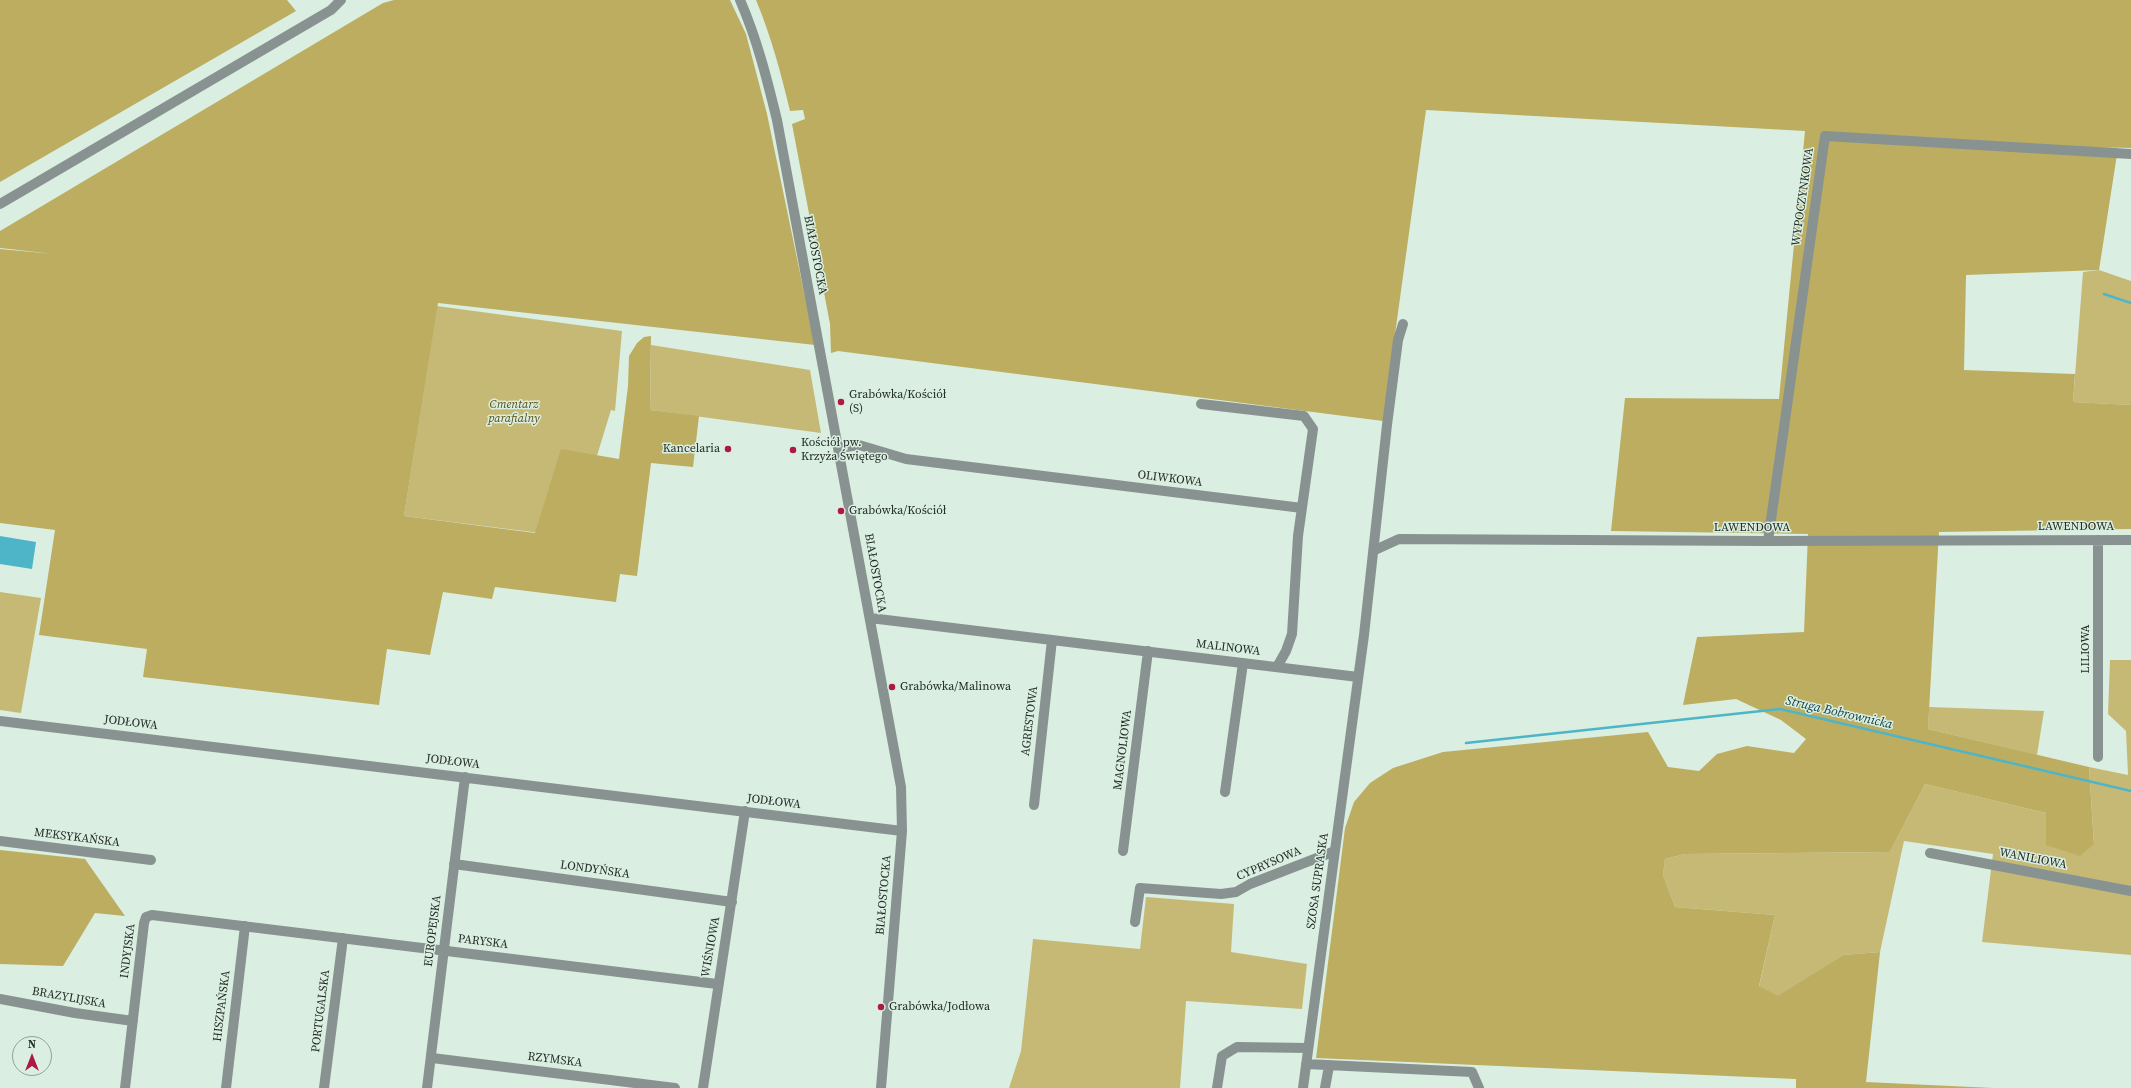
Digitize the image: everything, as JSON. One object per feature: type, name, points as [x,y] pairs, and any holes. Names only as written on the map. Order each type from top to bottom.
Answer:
[{"type":"street","points":[[0,204],[331,10],[341,0]]},
{"type":"street","name":"BIAŁOSTOCKA","points":[[740,0],[754,32],[777,120],[901,787],[902,831],[881,1088]]},
{"type":"street","name":"WYPOCZYNKOWA","points":[[1768,541],[1825,136],[2131,154]]},
{"type":"street","points":[[1358,677],[1375,550],[1374,533],[1398,340],[1403,324]]},
{"type":"street","points":[[1200,404],[1304,416],[1313,429],[1302,508],[1292,634],[1286,652],[1277,667]]},
{"type":"street","name":"OLIWKOWA","points":[[839,448],[859,445],[906,459],[1302,508]]},
{"type":"street","name":"LAWENDOWA","points":[[1375,550],[1399,539],[1768,541],[2131,540]]},
{"type":"street","name":"LILIOWA","points":[[2098,540],[2098,757]]},
{"type":"street","name":"MALINOWA","points":[[870,618],[1052,640],[1076,641],[1148,652],[1358,677]]},
{"type":"street","name":"AGRESTOWA","points":[[1034,805],[1052,640]]},
{"type":"street","name":"MAGNOLIOWA","points":[[1123,851],[1148,652]]},
{"type":"street","points":[[1225,792],[1243,663]]},
{"type":"street","name":"SZOSA SUPRASKA","points":[[1303,1088],[1358,677]]},
{"type":"street","name":"JODŁOWA","points":[[0,721],[902,831]]},
{"type":"street","name":"EUROPEJSKA","points":[[428,1088],[465,777]]},
{"type":"street","name":"WIŚNIOWA","points":[[703,1088],[717,984],[732,902],[745,811]]},
{"type":"street","name":"MEKSYKAŃSKA","points":[[0,841],[151,860]]},
{"type":"street","name":"CYPRYSOWA","points":[[1135,922],[1140,888],[1221,894],[1236,892],[1250,884],[1334,851]]},
{"type":"street","name":"WANILIOWA","points":[[1930,853],[2131,891]]},
{"type":"street","name":"LONDYŃSKA","points":[[454,864],[732,902]]},
{"type":"street","name":"INDYJSKA","points":[[125,1088],[146,917],[152,915],[245,926]]},
{"type":"street","name":"PARYSKA","points":[[245,926],[717,984]]},
{"type":"street","name":"HISZPAŃSKA","points":[[226,1088],[245,926]]},
{"type":"street","name":"PORTUGALSKA","points":[[324,1088],[343,938]]},
{"type":"street","name":"BRAZYLIJSKA","points":[[0,999],[75,1013],[133,1021]]},
{"type":"street","points":[[1217,1088],[1222,1056],[1237,1047],[1308,1048]]},
{"type":"street","name":"RZYMSKA","points":[[432,1058],[675,1088]]},
{"type":"street","points":[[1306,1064],[1472,1072],[1479,1088]]},
{"type":"street","points":[[1325,1088],[1329,1066]]},
{"type":"green space","points":[[2099,270],[2131,281],[2131,405],[2073,402],[2083,272]]},
{"type":"green space","name":"Cmentarz parafialny","points":[[437,306],[622,331],[615,411],[611,410],[572,537],[404,516]]},
{"type":"green space","points":[[651,345],[810,370],[821,433],[650,410]]},
{"type":"green space","points":[[0,592],[41,598],[21,713],[0,710]]},
{"type":"green space","points":[[2110,660],[2131,660],[2131,955],[1982,942],[1993,854],[1904,841],[1880,952],[1843,955],[1778,997],[1759,987],[1775,915],[1675,907],[1663,875],[1665,859],[1685,854],[1890,852],[1925,784],[2046,813],[2094,844],[2089,767],[2128,775],[2126,731],[2108,714]]},
{"type":"green space","points":[[1929,707],[2044,711],[2037,755],[1928,729]]},
{"type":"green space","points":[[1146,897],[1234,904],[1231,952],[1307,964],[1302,1009],[1186,1001],[1180,1088],[1009,1088],[1021,1051],[1033,939],[1140,949]]},
{"type":"shaded area","points":[[0,0],[287,0],[296,11],[0,182]]},
{"type":"shaded area","points":[[394,0],[730,0],[746,34],[767,114],[815,345],[438,303],[404,516],[535,533],[561,449],[619,459],[628,386],[629,356],[637,343],[644,337],[651,336],[650,410],[699,416],[693,467],[651,463],[637,576],[620,574],[616,602],[495,587],[492,599],[443,592],[430,655],[387,649],[379,705],[143,677],[147,649],[39,635],[55,530],[0,523],[0,249],[54,254],[0,248],[0,231],[383,3]]},
{"type":"shaded area","points":[[756,0],[2131,0],[2131,148],[2094,147],[2118,148],[2099,270],[1966,275],[1964,370],[2075,374],[2073,402],[2131,405],[2131,529],[1939,532],[1928,729],[2089,767],[2094,844],[2080,856],[2046,845],[2046,813],[1925,784],[1890,852],[1685,854],[1665,859],[1663,875],[1675,907],[1775,915],[1759,986],[1778,996],[1843,955],[1880,952],[1866,1082],[1993,1088],[1796,1088],[1796,1079],[1316,1058],[1345,828],[1354,802],[1370,783],[1393,768],[1443,752],[1648,732],[1668,767],[1699,771],[1717,754],[1747,746],[1794,753],[1806,739],[1781,720],[1736,699],[1683,705],[1697,637],[1804,632],[1808,534],[1611,531],[1625,398],[1779,399],[1805,131],[1426,110],[1383,421],[838,351],[831,353],[830,324],[792,124],[805,119],[803,110],[790,111],[775,55]]},
{"type":"shaded area","points":[[0,850],[85,859],[125,916],[95,913],[63,966],[0,964]]},
{"type":"water","points":[[0,536],[36,542],[32,569],[0,564]]},
{"type":"waterway","points":[[2104,294],[2131,303]]},
{"type":"waterway","name":"Struga Bobrownicka","points":[[1466,743],[1780,709],[2131,791]]},
{"type":"place","name":"Grabówka/Kościół (S)","points":[[841,402]]},
{"type":"place","name":"Kancelaria","points":[[728,449]]},
{"type":"place","name":"Kościół pw. Krzyża Świętego","points":[[793,450]]},
{"type":"place","name":"Grabówka/Kościół","points":[[841,511]]},
{"type":"place","name":"Grabówka/Malinowa","points":[[892,687]]},
{"type":"place","name":"Grabówka/Jodłowa","points":[[881,1007]]}]
